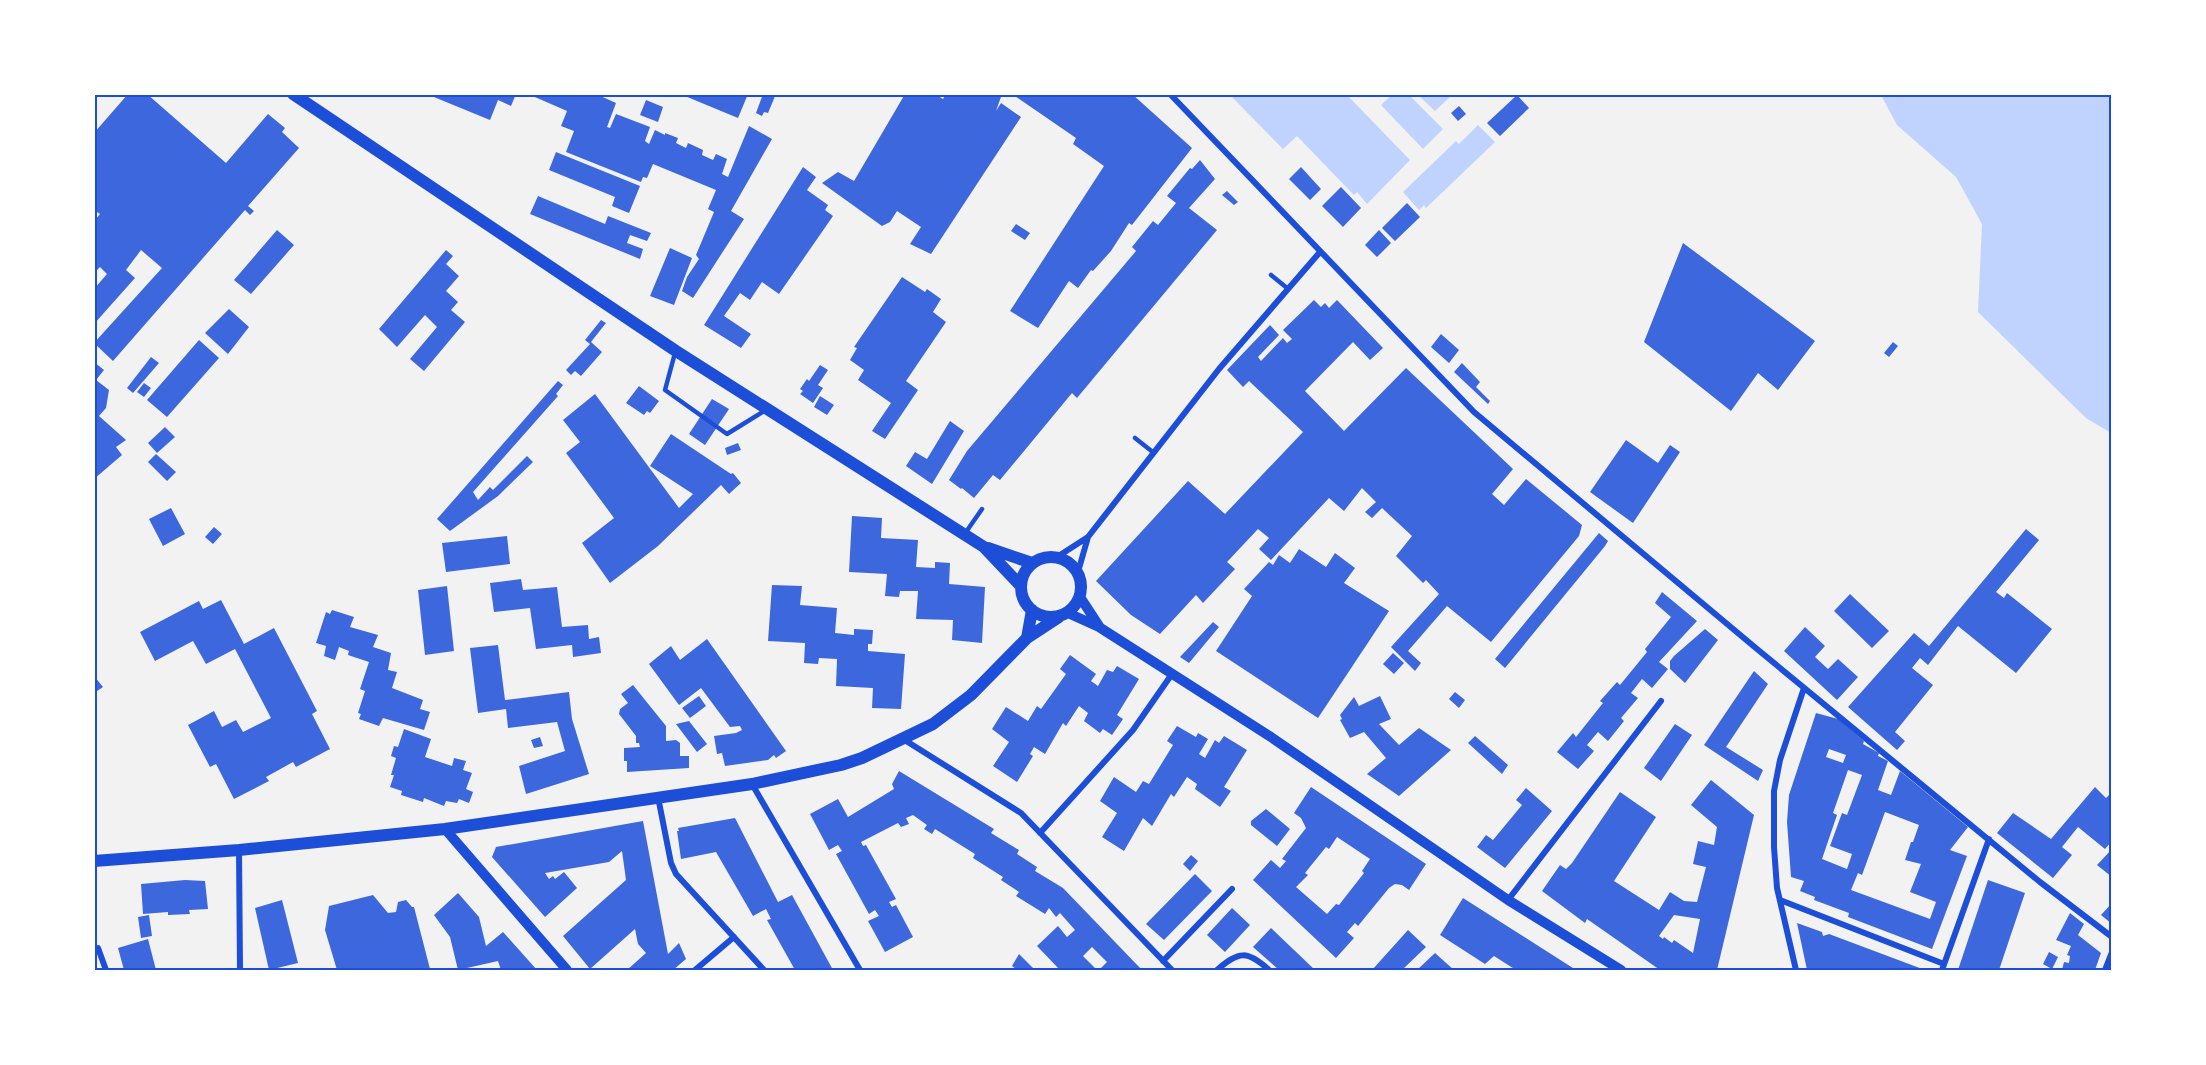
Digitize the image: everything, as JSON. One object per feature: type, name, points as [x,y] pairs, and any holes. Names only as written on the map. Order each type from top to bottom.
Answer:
[{"type":"main road","points":[[293,94],[676,351],[964,535],[984,547],[1032,563]]},
{"type":"main road","points":[[984,547],[1020,585]]},
{"type":"main road","points":[[94,861],[239,850],[445,829],[752,784],[841,765],[903,740],[933,724],[955,709],[1027,638],[1063,615],[1075,606],[1082,589],[1078,572],[1066,560],[1057,557],[1040,558],[1026,569],[1020,585],[1021,594],[1032,610],[1040,615],[1063,615]]},
{"type":"main road","points":[[1027,638],[1032,610]]},
{"type":"street","points":[[1170,94],[1474,412],[1803,688],[2112,937]]},
{"type":"street","points":[[1057,557],[1088,537],[1219,369],[1320,252]]},
{"type":"street","points":[[1078,572],[1088,537]]},
{"type":"street","points":[[1080,597],[1099,627]]},
{"type":"street","points":[[1063,615],[1099,627],[1271,737],[1508,900],[1621,970]]},
{"type":"street","points":[[1040,833],[1133,730],[1172,674]]},
{"type":"street","points":[[1796,970],[1780,900],[1774,847],[1774,791],[1780,760],[1803,688]]},
{"type":"street","points":[[1508,900],[1661,701]]},
{"type":"street","points":[[903,740],[1021,813],[1172,970]]},
{"type":"street","points":[[752,784],[860,970]]},
{"type":"street","points":[[658,798],[671,864],[676,874],[764,970]]},
{"type":"street","points":[[445,829],[567,970]]},
{"type":"street","points":[[1780,900],[1943,967],[1989,839]]},
{"type":"street","points":[[239,850],[240,970]]},
{"type":"street","points":[[1163,961],[1232,889]]},
{"type":"street","points":[[694,970],[735,937]]},
{"type":"street","points":[[98,948],[106,970]]},
{"type":"street","points":[[2105,970],[2112,952]]},
{"type":"street","points":[[1217,970],[1234,956],[1242,955],[1250,956],[1269,970]]},
{"type":"lane","points":[[1271,275],[1287,288]]},
{"type":"lane","points":[[676,351],[665,390],[727,434],[767,409]]},
{"type":"lane","points":[[1135,438],[1154,453]]},
{"type":"lane","points":[[964,535],[982,509]]},
{"type":"water","points":[[1230,95],[1347,95],[1410,160],[1367,204],[1357,192],[1354,195],[1297,136],[1283,149]]},
{"type":"water","points":[[1392,95],[1409,95],[1443,129],[1423,149],[1381,105]]},
{"type":"water","points":[[1418,95],[1452,95],[1435,111]]},
{"type":"water","points":[[1881,95],[2111,95],[2111,433],[2086,418],[1978,312],[1982,224],[1956,177],[1897,125]]},
{"type":"water","points":[[1478,125],[1495,142],[1426,208],[1424,205],[1419,210],[1403,192],[1456,141],[1459,144]]},
{"type":"building","points":[[128,94],[147,94],[226,163],[268,114],[285,128],[282,132],[299,148],[248,206],[254,211],[250,215],[245,210],[113,361],[94,343],[162,268],[141,250],[126,270],[135,278],[94,324],[94,289],[107,274],[100,267],[94,273],[94,221],[100,214],[94,210],[94,133]]},
{"type":"building","points":[[516,94],[511,106],[498,100],[490,120],[429,95]]},
{"type":"building","points":[[528,94],[596,94],[616,103],[607,127],[610,128],[616,114],[650,127],[645,141],[649,144],[655,130],[678,138],[676,143],[686,148],[688,143],[703,150],[702,155],[713,160],[716,154],[727,159],[722,174],[728,177],[749,126],[772,139],[731,211],[744,219],[693,298],[682,291],[687,277],[699,259],[696,255],[714,212],[708,209],[716,190],[653,164],[647,178],[643,177],[641,182],[566,152],[574,131],[561,126],[567,111]]},
{"type":"building","points":[[680,94],[748,94],[738,118]]},
{"type":"building","points":[[763,94],[776,94],[768,113],[764,112],[762,116],[756,113]]},
{"type":"building","points":[[905,94],[935,94],[943,99],[946,94],[1002,94],[996,111],[1001,103],[1021,117],[931,254],[910,244],[921,227],[897,211],[890,222],[882,226],[822,183],[838,172],[854,181]]},
{"type":"building","points":[[1012,94],[1132,94],[1192,148],[1132,225],[1129,223],[1111,251],[1093,271],[1091,270],[1078,288],[1069,281],[1038,328],[1010,311],[1104,166],[1073,144],[1076,138]]},
{"type":"building","points":[[1517,95],[1529,108],[1500,136],[1487,123]]},
{"type":"building","points":[[646,100],[663,107],[658,122],[640,115]]},
{"type":"building","points":[[1459,106],[1466,114],[1458,121],[1451,113]]},
{"type":"building","points":[[556,152],[640,186],[629,213],[612,206],[615,197],[549,170]]},
{"type":"building","points":[[1200,160],[1215,179],[1189,208],[1217,230],[1077,398],[1072,393],[1000,480],[993,475],[974,498],[949,480],[967,451],[1136,251],[1132,247],[1153,221],[1158,225],[1176,203],[1167,196],[1190,168],[1192,169]]},
{"type":"building","points":[[803,167],[816,177],[807,190],[828,205],[825,210],[833,216],[779,294],[762,282],[750,300],[740,293],[724,316],[751,334],[741,348],[704,325]]},
{"type":"building","points":[[1301,167],[1321,189],[1310,200],[1289,179]]},
{"type":"building","points":[[1341,187],[1361,208],[1343,227],[1322,206]]},
{"type":"building","points":[[1227,191],[1238,202],[1234,205],[1222,195]]},
{"type":"building","points":[[538,196],[605,224],[608,216],[651,233],[647,241],[630,235],[627,243],[643,249],[640,259],[530,214]]},
{"type":"building","points":[[1407,203],[1420,217],[1395,241],[1382,228]]},
{"type":"building","points":[[1016,224],[1030,233],[1025,240],[1011,231]]},
{"type":"building","points":[[277,230],[294,245],[251,294],[234,280]]},
{"type":"building","points":[[1379,230],[1391,243],[1377,257],[1365,245]]},
{"type":"building","points":[[1683,243],[1815,341],[1778,390],[1758,373],[1731,411],[1644,342]]},
{"type":"building","points":[[670,248],[692,258],[674,305],[650,296]]},
{"type":"building","points":[[446,250],[453,256],[446,264],[459,276],[446,291],[458,302],[451,310],[465,322],[424,371],[410,359],[437,327],[425,315],[397,347],[379,329]]},
{"type":"building","points":[[902,277],[925,292],[927,289],[941,299],[933,312],[946,322],[906,381],[918,390],[885,439],[872,431],[891,403],[858,380],[864,370],[850,360],[857,348],[854,347]]},
{"type":"building","points":[[1314,300],[1321,307],[1325,303],[1329,308],[1337,300],[1383,348],[1370,360],[1353,342],[1305,391],[1344,431],[1406,368],[1513,469],[1492,494],[1504,505],[1526,479],[1582,525],[1579,536],[1491,642],[1447,606],[1408,651],[1421,663],[1415,671],[1391,647],[1439,594],[1426,580],[1423,583],[1396,556],[1412,536],[1382,508],[1372,518],[1365,512],[1376,502],[1362,488],[1344,511],[1329,498],[1271,560],[1259,549],[1269,538],[1258,529],[1227,562],[1235,569],[1203,603],[1196,595],[1160,634],[1131,615],[1096,581],[1188,481],[1225,514],[1303,432],[1249,381],[1243,387],[1227,370],[1270,325],[1279,335],[1258,357],[1261,361],[1283,338],[1287,343],[1292,339],[1283,330]]},
{"type":"building","points":[[229,309],[249,327],[228,354],[205,333]]},
{"type":"building","points":[[601,320],[606,323],[591,342],[602,352],[581,376],[575,371],[571,375],[566,370],[590,344],[585,340]]},
{"type":"building","points":[[1441,334],[1459,350],[1449,363],[1431,347]]},
{"type":"building","points":[[199,340],[219,358],[167,417],[147,400]]},
{"type":"building","points":[[1893,342],[1898,346],[1889,357],[1884,353]]},
{"type":"building","points":[[151,357],[159,363],[133,393],[127,388]]},
{"type":"building","points":[[94,362],[104,370],[96,380],[109,390],[106,408],[99,416],[126,440],[116,447],[122,455],[94,479]]},
{"type":"building","points":[[1462,363],[1480,382],[1476,387],[1490,401],[1488,404],[1454,372]]},
{"type":"building","points":[[820,365],[828,370],[818,385],[823,388],[813,403],[800,394],[803,391],[800,389]]},
{"type":"building","points":[[558,381],[563,385],[556,394],[558,396],[473,492],[478,500],[490,487],[493,490],[527,456],[533,462],[498,496],[450,531],[437,519]]},
{"type":"building","points":[[144,383],[151,388],[144,397],[137,392]]},
{"type":"building","points":[[639,386],[659,401],[650,413],[647,411],[644,415],[626,403]]},
{"type":"building","points":[[595,394],[679,508],[693,494],[650,466],[671,434],[731,474],[733,473],[741,483],[729,494],[721,485],[658,546],[610,583],[582,543],[614,518],[566,453],[580,442],[563,420]]},
{"type":"building","points":[[820,396],[834,405],[827,415],[814,407]]},
{"type":"building","points":[[712,399],[729,409],[705,445],[689,434]]},
{"type":"building","points":[[950,421],[964,431],[932,484],[906,466],[915,452],[927,459]]},
{"type":"building","points":[[165,427],[175,437],[157,453],[148,443]]},
{"type":"building","points":[[1626,440],[1658,463],[1670,445],[1680,452],[1633,523],[1590,492]]},
{"type":"building","points":[[738,443],[741,450],[727,455],[725,448]]},
{"type":"building","points":[[156,454],[176,472],[167,481],[148,462]]},
{"type":"building","points":[[171,508],[185,534],[163,546],[149,519]]},
{"type":"building","points":[[852,516],[882,518],[881,538],[918,540],[916,567],[935,568],[935,562],[950,563],[949,584],[985,587],[982,643],[952,640],[953,620],[916,619],[918,591],[900,591],[899,597],[885,596],[887,574],[849,572]]},
{"type":"building","points":[[214,527],[222,534],[213,544],[205,537]]},
{"type":"building","points":[[2026,529],[2039,540],[1996,592],[2004,598],[2007,593],[2052,629],[2016,673],[1958,626],[1928,665],[1920,658],[1912,668],[1933,685],[1895,732],[1905,741],[1897,750],[1848,707],[1914,633],[1929,646]]},
{"type":"building","points":[[1599,533],[1608,541],[1605,546],[1505,668],[1495,659]]},
{"type":"building","points":[[507,536],[510,564],[446,572],[442,543]]},
{"type":"building","points":[[1299,549],[1326,567],[1335,553],[1355,568],[1344,583],[1389,611],[1318,718],[1216,651],[1252,596],[1244,589],[1269,562],[1273,565],[1279,555],[1290,563]]},
{"type":"building","points":[[521,579],[523,590],[557,587],[562,627],[588,625],[589,639],[599,637],[601,653],[573,657],[572,645],[536,649],[530,608],[494,612],[490,583]]},
{"type":"building","points":[[772,585],[802,586],[800,605],[837,608],[835,633],[854,635],[854,629],[873,630],[872,644],[868,644],[868,651],[905,654],[901,709],[872,708],[873,688],[836,686],[837,659],[819,658],[818,664],[804,663],[805,643],[768,641]]},
{"type":"building","points":[[447,586],[454,651],[425,655],[418,590]]},
{"type":"building","points":[[1662,592],[1697,621],[1659,662],[1668,669],[1652,688],[1642,679],[1631,693],[1638,698],[1621,718],[1624,721],[1608,741],[1598,732],[1587,745],[1594,751],[1578,769],[1557,752],[1573,733],[1576,737],[1603,703],[1600,701],[1617,682],[1620,685],[1671,617],[1655,603]]},
{"type":"building","points":[[1850,594],[1889,631],[1872,648],[1834,611]]},
{"type":"building","points":[[221,600],[244,644],[274,628],[317,711],[312,714],[330,749],[296,767],[293,762],[266,777],[269,781],[234,799],[216,764],[210,767],[188,725],[214,711],[222,727],[236,720],[243,732],[271,718],[235,649],[206,664],[193,641],[155,661],[140,632],[199,601],[203,609]]},
{"type":"building","points":[[332,610],[354,617],[350,627],[378,635],[373,647],[391,653],[388,670],[397,672],[392,688],[423,700],[420,709],[430,712],[424,730],[383,718],[379,726],[359,719],[361,714],[358,713],[365,691],[360,689],[369,662],[348,655],[349,651],[339,647],[335,660],[324,656],[326,646],[316,643],[326,612],[330,614]]},
{"type":"building","points":[[1213,622],[1219,627],[1189,663],[1180,657]]},
{"type":"building","points":[[1805,627],[1825,646],[1815,657],[1828,669],[1838,659],[1858,677],[1837,700],[1784,651]]},
{"type":"building","points":[[1705,629],[1718,640],[1685,683],[1670,669],[1670,661]]},
{"type":"building","points":[[707,639],[786,751],[776,758],[774,755],[768,760],[725,766],[722,753],[717,754],[714,736],[736,733],[742,730],[740,726],[730,727],[701,688],[679,705],[649,664],[671,646],[680,660]]},
{"type":"building","points":[[498,645],[505,700],[569,692],[572,719],[589,774],[526,794],[519,766],[565,751],[557,722],[508,728],[506,709],[478,713],[470,648]]},
{"type":"building","points":[[1393,653],[1404,663],[1394,674],[1383,664]]},
{"type":"building","points":[[1070,655],[1096,674],[1091,681],[1098,686],[1107,670],[1113,672],[1117,666],[1139,679],[1117,715],[1123,719],[1112,735],[1103,729],[1100,733],[1084,721],[1088,713],[1079,706],[1066,726],[1063,723],[1045,754],[1034,747],[1030,754],[1033,756],[1017,782],[993,766],[1009,742],[992,729],[1006,707],[1028,721],[1037,706],[1041,709],[1066,674],[1060,669]]},
{"type":"building","points":[[1754,671],[1768,684],[1726,747],[1763,770],[1758,781],[1704,745]]},
{"type":"building","points":[[94,676],[103,687],[94,693]]},
{"type":"building","points":[[633,685],[666,726],[666,741],[676,740],[680,743],[680,756],[689,756],[689,768],[627,772],[624,748],[640,747],[639,743],[636,743],[636,736],[619,714],[620,709],[628,703],[621,694]]},
{"type":"building","points":[[1455,692],[1465,700],[1459,708],[1449,699]]},
{"type":"building","points":[[699,696],[706,706],[690,718],[682,708]]},
{"type":"building","points":[[1380,696],[1391,719],[1379,724],[1399,745],[1419,728],[1451,750],[1399,796],[1367,774],[1386,758],[1364,732],[1350,738],[1340,720],[1342,719],[1340,715],[1354,697],[1359,706]]},
{"type":"building","points":[[1816,713],[1838,719],[1864,741],[1863,744],[1888,761],[1878,790],[1891,795],[1900,771],[1968,827],[1950,850],[1967,856],[1932,949],[1848,917],[1849,913],[1814,900],[1815,897],[1800,891],[1804,881],[1791,877],[1787,822],[1789,795]],"holes":[[[1829,749],[1846,755],[1843,763],[1826,757]],[[1848,770],[1862,775],[1847,815],[1842,813],[1830,846],[1852,854],[1847,869],[1822,859],[1837,815],[1833,813]],[[1885,812],[1919,825],[1905,860],[1921,864],[1910,892],[1936,902],[1930,919],[1851,890],[1858,873],[1862,875]]]},
{"type":"building","points":[[689,721],[707,744],[697,752],[676,724]]},
{"type":"building","points":[[1675,724],[1692,735],[1661,781],[1644,768]]},
{"type":"building","points":[[1177,726],[1196,737],[1198,733],[1208,739],[1199,754],[1205,758],[1215,740],[1219,743],[1224,736],[1247,750],[1224,787],[1231,791],[1220,807],[1195,789],[1197,784],[1187,777],[1174,797],[1171,794],[1152,826],[1143,818],[1124,851],[1102,837],[1117,813],[1100,801],[1114,777],[1136,792],[1143,781],[1149,784],[1173,745],[1167,741]]},
{"type":"building","points":[[404,729],[431,739],[425,757],[452,766],[454,758],[466,761],[463,770],[472,773],[466,789],[473,792],[469,803],[459,799],[457,803],[446,801],[444,806],[424,798],[423,802],[401,795],[402,791],[390,787],[396,758],[391,756],[394,746],[398,747]]},
{"type":"building","points":[[1475,736],[1508,765],[1502,774],[1468,743]]},
{"type":"building","points":[[540,737],[543,746],[534,748],[531,740]]},
{"type":"building","points":[[899,771],[994,829],[991,833],[1019,850],[1017,854],[1037,867],[1035,871],[1063,888],[1142,970],[1099,970],[1107,962],[1092,947],[1083,956],[1097,970],[1060,970],[1037,946],[1058,926],[1067,937],[1075,930],[1060,913],[1056,917],[1049,908],[1045,914],[1016,896],[1019,892],[1001,880],[1003,877],[973,858],[975,854],[935,829],[932,834],[924,829],[927,825],[913,815],[906,818],[909,824],[901,827],[898,823],[861,842],[863,846],[866,845],[896,899],[889,902],[892,907],[896,905],[913,937],[885,952],[868,921],[879,916],[875,910],[869,914],[836,854],[842,851],[838,845],[829,850],[810,814],[838,799],[848,817],[894,789],[892,784]]},
{"type":"building","points":[[1711,780],[1754,815],[1717,970],[1660,970],[1587,919],[1585,923],[1542,891],[1560,865],[1566,869],[1572,863],[1620,792],[1656,817],[1614,881],[1659,910],[1670,892],[1684,901],[1697,902],[1706,867],[1693,864],[1698,841],[1714,845],[1717,827],[1691,805]],"holes":[[[1674,915],[1700,919],[1693,953],[1674,940],[1672,943],[1659,936]]]},
{"type":"building","points":[[1311,787],[1426,864],[1409,890],[1402,885],[1395,884],[1389,888],[1358,926],[1355,923],[1347,932],[1354,938],[1336,958],[1253,880],[1271,860],[1280,868],[1286,861],[1282,859],[1306,828],[1301,818],[1294,813]],"holes":[[[1337,837],[1370,859],[1362,871],[1364,873],[1339,905],[1336,904],[1327,914],[1296,887],[1308,875],[1305,873],[1326,847],[1329,849]]]},
{"type":"building","points":[[2095,787],[2106,798],[2112,792],[2112,841],[2105,849],[2078,827],[2062,847],[2072,855],[2053,878],[1997,833],[2013,813],[2051,839]]},
{"type":"building","points":[[1526,788],[1552,811],[1505,868],[1477,847],[1486,835],[1493,840],[1522,805],[1516,800]]},
{"type":"building","points":[[1266,809],[1290,829],[1277,846],[1251,825],[1251,821]]},
{"type":"building","points":[[735,818],[778,902],[792,895],[833,970],[795,970],[767,920],[771,919],[766,909],[753,916],[716,852],[681,859],[678,828]]},
{"type":"building","points":[[643,821],[668,954],[679,943],[686,959],[673,970],[627,970],[646,953],[638,944],[635,929],[590,969],[563,936],[626,880],[622,851],[609,862],[545,873],[549,879],[553,876],[555,879],[564,872],[577,888],[545,917],[492,857],[496,847]]},
{"type":"building","points":[[2112,849],[2112,877],[2097,865]]},
{"type":"building","points":[[1191,855],[1198,861],[1190,871],[1183,864]]},
{"type":"building","points":[[1195,874],[1212,891],[1164,940],[1146,924]]},
{"type":"building","points":[[185,880],[205,881],[208,909],[189,910],[190,914],[168,915],[168,912],[143,914],[141,884]]},
{"type":"building","points":[[1988,880],[2025,893],[1999,970],[1958,970]]},
{"type":"building","points":[[458,893],[479,917],[486,946],[503,932],[537,970],[501,970],[498,961],[458,970],[450,937],[434,915]]},
{"type":"building","points":[[373,895],[388,913],[396,912],[398,902],[406,900],[414,907],[430,969],[337,970],[325,930],[329,906]]},
{"type":"building","points":[[1463,898],[1576,970],[1516,970],[1494,956],[1485,964],[1440,935]]},
{"type":"building","points":[[282,900],[298,963],[269,970],[255,908]]},
{"type":"building","points":[[2112,903],[2112,924],[2101,915]]},
{"type":"building","points":[[1232,908],[1250,925],[1225,952],[1207,935]]},
{"type":"building","points":[[2070,913],[2084,924],[2078,935],[2101,953],[2095,970],[2062,970],[2064,962],[2069,963],[2070,956],[2067,955],[2071,946],[2056,940]]},
{"type":"building","points":[[149,915],[152,936],[141,938],[138,917]]},
{"type":"building","points":[[1797,923],[1822,932],[1823,936],[1829,934],[1925,970],[1807,970]]},
{"type":"building","points":[[1271,928],[1315,970],[1279,970],[1253,947]]},
{"type":"building","points":[[1408,930],[1426,947],[1402,970],[1372,970]]},
{"type":"building","points":[[148,939],[156,970],[124,970],[118,948]]},
{"type":"building","points":[[2049,952],[2058,957],[2052,969],[2043,964]]},
{"type":"building","points":[[1435,953],[1454,970],[1417,970]]},
{"type":"building","points":[[1019,954],[1035,970],[1017,970],[1012,966]]}]
